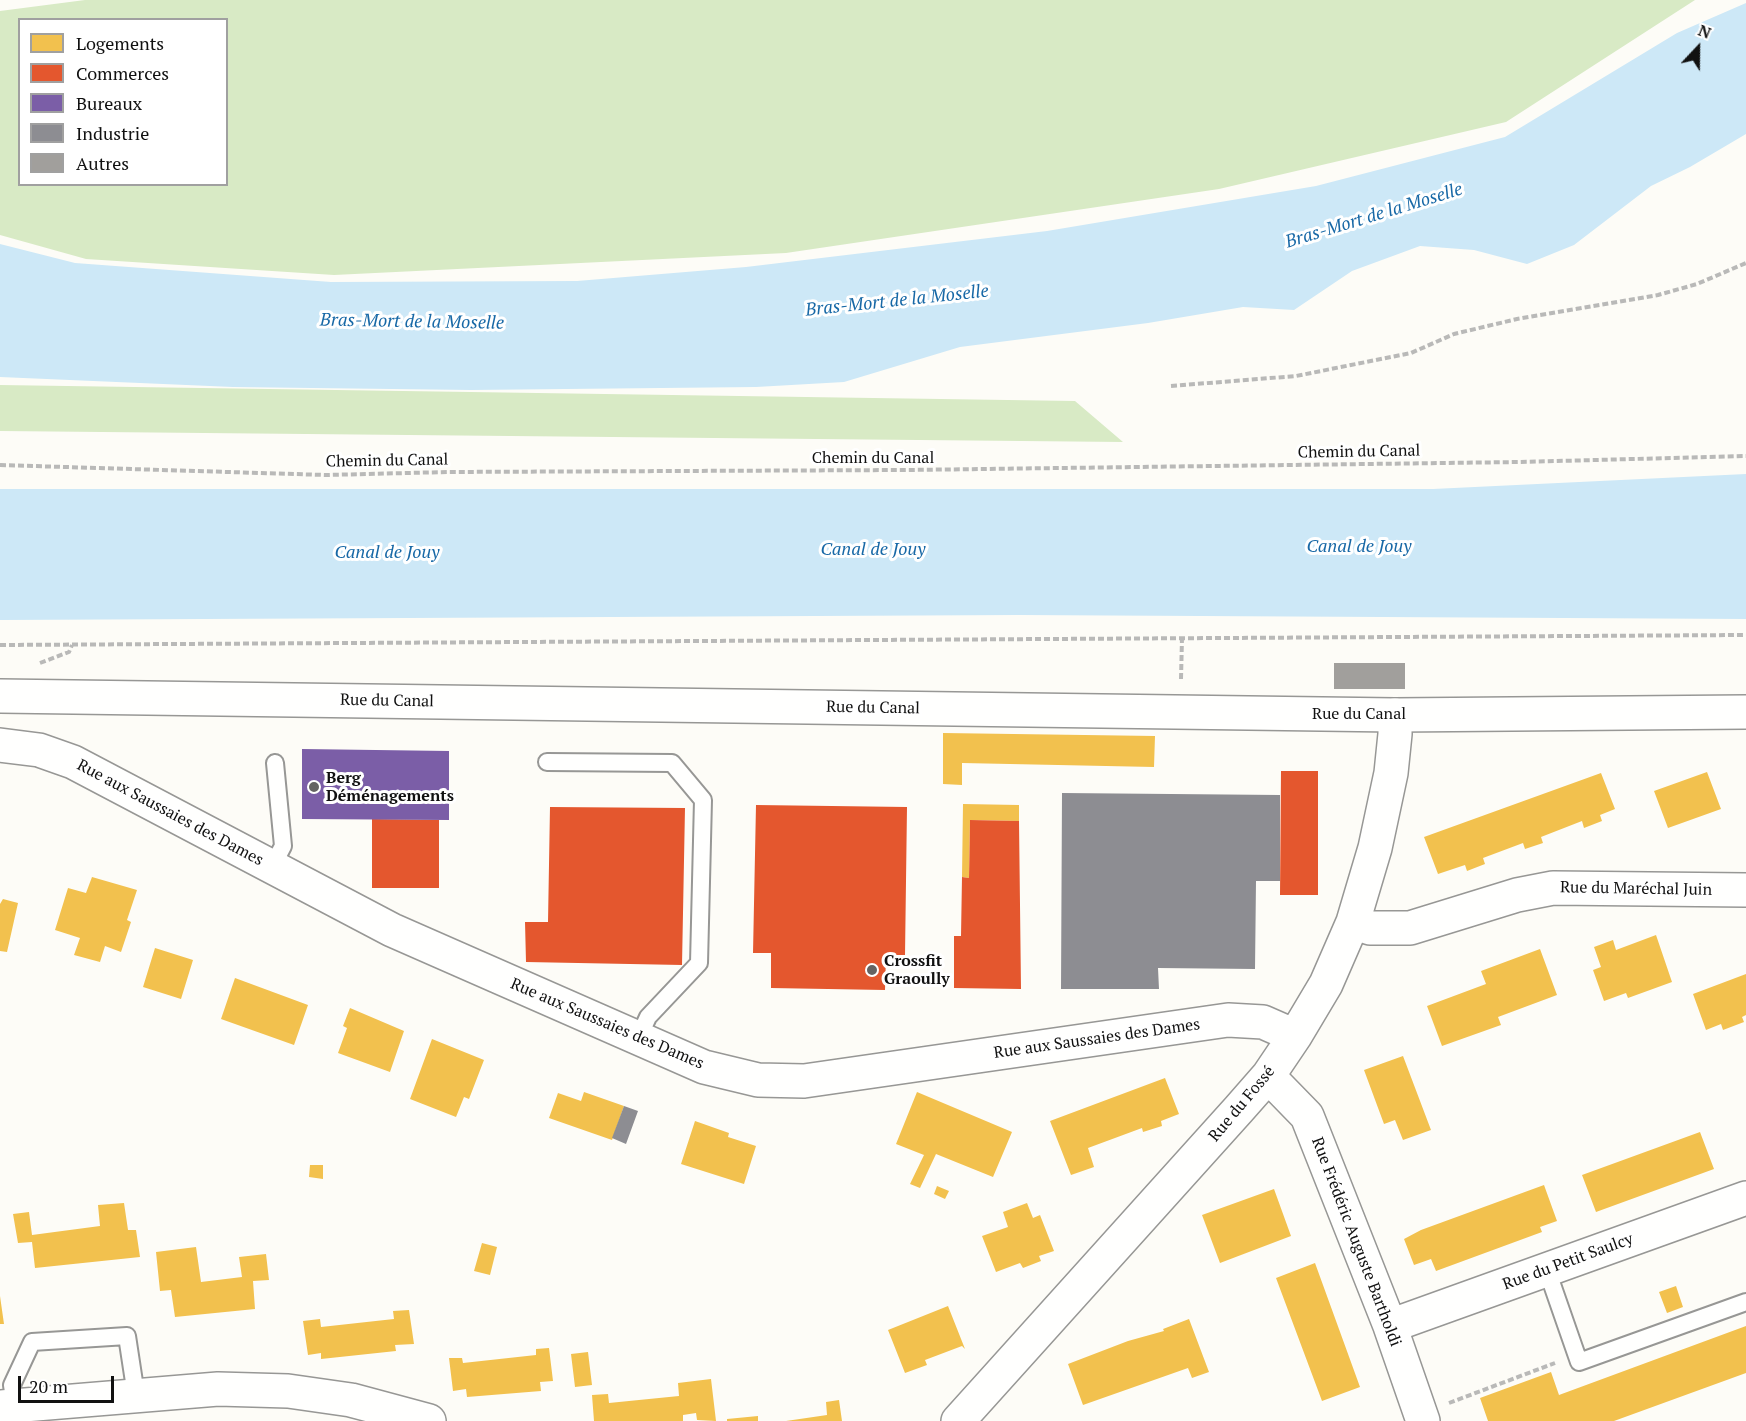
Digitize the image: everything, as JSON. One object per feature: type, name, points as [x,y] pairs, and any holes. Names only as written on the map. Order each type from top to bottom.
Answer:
[{"type":"street","name":"Rue du Canal","points":[[0,696],[1395,715],[1746,712]]},
{"type":"street","name":"Rue du Fossé","points":[[958,1421],[1268,1076],[1295,1036],[1326,984],[1353,922],[1374,848],[1391,772],[1395,715]]},
{"type":"street","name":"Rue aux Saussaies des Dames","points":[[0,745],[39,750],[73,762],[392,930],[704,1067],[758,1080],[804,1081],[1228,1020],[1263,1022],[1295,1036]]},
{"type":"street","name":"Rue du Maréchal Juin","points":[[1353,922],[1370,928],[1410,928],[1517,895],[1553,888],[1746,890]]},
{"type":"street","name":"Rue Frédéric Auguste Bartholdi","points":[[1268,1076],[1307,1116],[1390,1326],[1422,1417]]},
{"type":"street","name":"Rue du Petit Saulcy","points":[[1390,1326],[1746,1198]]},
{"type":"street","points":[[7,1406],[88,1410],[136,1395],[218,1389],[288,1391],[351,1400],[429,1421]]},
{"type":"lane","points":[[547,762],[672,763],[703,800],[699,963],[648,1017],[638,1038]]},
{"type":"lane","points":[[272,867],[283,846],[274,764]]},
{"type":"lane","points":[[1547,1270],[1579,1362],[1746,1302]]},
{"type":"lane","points":[[7,1406],[12,1385],[32,1342],[127,1336],[136,1395]]},
{"type":"path","points":[[1171,386],[1296,376],[1411,353],[1454,334],[1517,319],[1659,295],[1697,284],[1746,262]]},
{"type":"path","name":"Chemin du Canal","points":[[0,465],[326,475],[1520,462],[1746,456]]},
{"type":"path","points":[[0,645],[1746,635]]},
{"type":"path","points":[[1181,679],[1182,638]]},
{"type":"path","points":[[1422,1417],[1576,1355]]},
{"type":"green space","points":[[85,0],[1695,0],[1506,122],[1219,189],[786,253],[334,275],[86,259],[0,235],[0,11]]},
{"type":"green space","points":[[0,385],[1075,401],[1123,442],[0,431]]},
{"type":"water","name":"Bras-Mort de la Moselle","points":[[1746,3],[1746,134],[1690,167],[1651,186],[1574,245],[1527,264],[1474,250],[1420,246],[1352,271],[1294,310],[1243,307],[1148,323],[960,347],[844,382],[756,387],[471,390],[233,387],[0,377],[0,244],[75,263],[331,282],[577,281],[746,267],[1047,231],[1316,186],[1505,137],[1677,33]]},
{"type":"water","name":"Canal de Jouy","points":[[1746,474],[1746,619],[1019,615],[0,620],[0,489],[1433,489]]},
{"type":"building: Logements","points":[[943,733],[1155,736],[1154,767],[962,763],[962,785],[943,784]]},
{"type":"building: Logements","points":[[1707,772],[1721,809],[1668,828],[1654,791]]},
{"type":"building: Logements","points":[[1601,773],[1615,809],[1600,815],[1602,821],[1584,828],[1582,821],[1541,837],[1543,843],[1525,849],[1523,843],[1483,858],[1485,864],[1467,871],[1465,865],[1438,874],[1424,837]]},
{"type":"building: Logements","points":[[963,804],[1019,805],[1019,821],[970,820],[969,878],[962,877]]},
{"type":"building: Logements","points":[[92,877],[137,890],[127,920],[131,922],[121,952],[105,946],[100,962],[74,955],[80,938],[55,930],[68,888],[86,893]]},
{"type":"building: Logements","points":[[3,899],[18,903],[7,952],[0,951],[0,904]]},
{"type":"building: Logements","points":[[1656,935],[1672,982],[1628,998],[1626,993],[1604,1001],[1593,970],[1601,967],[1594,947],[1613,940],[1616,950]]},
{"type":"building: Logements","points":[[155,948],[193,960],[181,999],[143,987]]},
{"type":"building: Logements","points":[[1540,949],[1557,995],[1498,1017],[1501,1025],[1442,1046],[1427,1006],[1486,984],[1481,971]]},
{"type":"building: Logements","points":[[1746,974],[1746,1015],[1742,1017],[1744,1022],[1723,1030],[1721,1024],[1706,1030],[1693,994]]},
{"type":"building: Logements","points":[[235,978],[308,1005],[294,1045],[221,1019]]},
{"type":"building: Logements","points":[[350,1008],[404,1031],[390,1072],[338,1053],[347,1028],[343,1026]]},
{"type":"building: Logements","points":[[432,1039],[484,1060],[469,1099],[464,1097],[456,1117],[410,1099]]},
{"type":"building: Logements","points":[[1403,1056],[1431,1130],[1403,1140],[1395,1120],[1384,1124],[1364,1070]]},
{"type":"building: Logements","points":[[1165,1078],[1179,1114],[1161,1121],[1162,1126],[1143,1132],[1142,1128],[1088,1148],[1094,1167],[1071,1175],[1050,1121]]},
{"type":"building: Logements","points":[[584,1092],[624,1106],[612,1140],[549,1118],[558,1093],[581,1101]]},
{"type":"building: Logements","points":[[917,1092],[1012,1132],[993,1177],[936,1154],[920,1188],[910,1184],[924,1155],[896,1144]]},
{"type":"building: Logements","points":[[695,1121],[729,1133],[728,1137],[756,1146],[744,1184],[681,1164]]},
{"type":"building: Logements","points":[[1700,1132],[1714,1169],[1596,1212],[1582,1175]]},
{"type":"building: Logements","points":[[310,1165],[323,1165],[323,1179],[309,1177]]},
{"type":"building: Logements","points":[[1544,1185],[1557,1221],[1540,1227],[1542,1232],[1436,1271],[1431,1259],[1414,1265],[1404,1239],[1421,1230]]},
{"type":"building: Logements","points":[[937,1186],[949,1191],[945,1199],[934,1194]]},
{"type":"building: Logements","points":[[1274,1189],[1291,1236],[1220,1263],[1202,1215]]},
{"type":"building: Logements","points":[[124,1203],[128,1230],[136,1230],[140,1257],[35,1268],[32,1242],[18,1243],[13,1214],[29,1212],[32,1235],[100,1226],[98,1205]]},
{"type":"building: Logements","points":[[1027,1203],[1033,1218],[1040,1215],[1054,1251],[1039,1256],[1041,1261],[1023,1268],[1020,1263],[996,1272],[982,1236],[1008,1227],[1003,1212]]},
{"type":"building: Logements","points":[[482,1243],[497,1247],[490,1275],[474,1271]]},
{"type":"building: Logements","points":[[196,1247],[201,1282],[242,1277],[239,1257],[266,1254],[269,1280],[253,1281],[255,1309],[175,1317],[171,1290],[160,1291],[156,1252]]},
{"type":"building: Logements","points":[[1315,1263],[1360,1387],[1322,1401],[1276,1278]]},
{"type":"building: Logements","points":[[1676,1286],[1683,1307],[1667,1313],[1659,1292]]},
{"type":"building: Logements","points":[[0,1296],[4,1324],[0,1324]]},
{"type":"building: Logements","points":[[948,1306],[965,1349],[962,1346],[925,1360],[927,1365],[905,1373],[888,1330]]},
{"type":"building: Logements","points":[[409,1310],[414,1344],[395,1345],[396,1351],[321,1359],[321,1353],[308,1355],[303,1321],[320,1319],[321,1327],[394,1319],[393,1311]]},
{"type":"building: Logements","points":[[1189,1319],[1209,1372],[1192,1378],[1188,1368],[1083,1405],[1068,1364],[1128,1341],[1164,1331],[1163,1329]]},
{"type":"building: Logements","points":[[1746,1326],[1746,1373],[1614,1421],[1488,1421],[1480,1398],[1551,1372],[1559,1395]]},
{"type":"building: Logements","points":[[549,1348],[553,1381],[540,1382],[541,1391],[467,1397],[466,1389],[453,1391],[449,1358],[462,1358],[463,1363],[536,1355],[536,1349]]},
{"type":"building: Logements","points":[[588,1352],[592,1385],[575,1387],[571,1354]]},
{"type":"building: Logements","points":[[711,1379],[716,1421],[697,1420],[696,1413],[683,1415],[683,1421],[594,1421],[592,1395],[608,1394],[609,1403],[679,1396],[678,1383]]},
{"type":"building: Logements","points":[[839,1400],[842,1421],[786,1421],[827,1415],[826,1402]]},
{"type":"building: Logements","points":[[758,1416],[758,1421],[727,1421],[727,1419]]},
{"type":"building: Commerces","points":[[1281,771],[1318,771],[1318,895],[1280,895]]},
{"type":"building: Commerces","points":[[756,805],[907,807],[905,955],[886,955],[885,990],[771,988],[771,953],[753,953]]},
{"type":"building: Commerces","points":[[550,807],[685,808],[682,965],[526,962],[525,922],[548,922]]},
{"type":"building: Commerces","points":[[372,819],[439,820],[439,888],[372,888]]},
{"type":"building: Commerces","points":[[970,820],[1019,821],[1021,989],[954,988],[954,936],[961,936],[962,877],[969,878]]},
{"type":"building: Bureaux","points":[[302,749],[449,751],[449,820],[302,819]]},
{"type":"building: Industrie","points":[[1062,793],[1280,795],[1280,881],[1256,881],[1255,969],[1158,968],[1159,989],[1061,989]]},
{"type":"building: Industrie","points":[[624,1106],[638,1111],[626,1144],[612,1138]]},
{"type":"building: Autres","points":[[1334,663],[1405,663],[1405,689],[1334,689]]},
{"type":"place","name":"Berg Déménagements","points":[[314,787]]},
{"type":"place","name":"Crossfit Graoully","points":[[872,970]]}]
